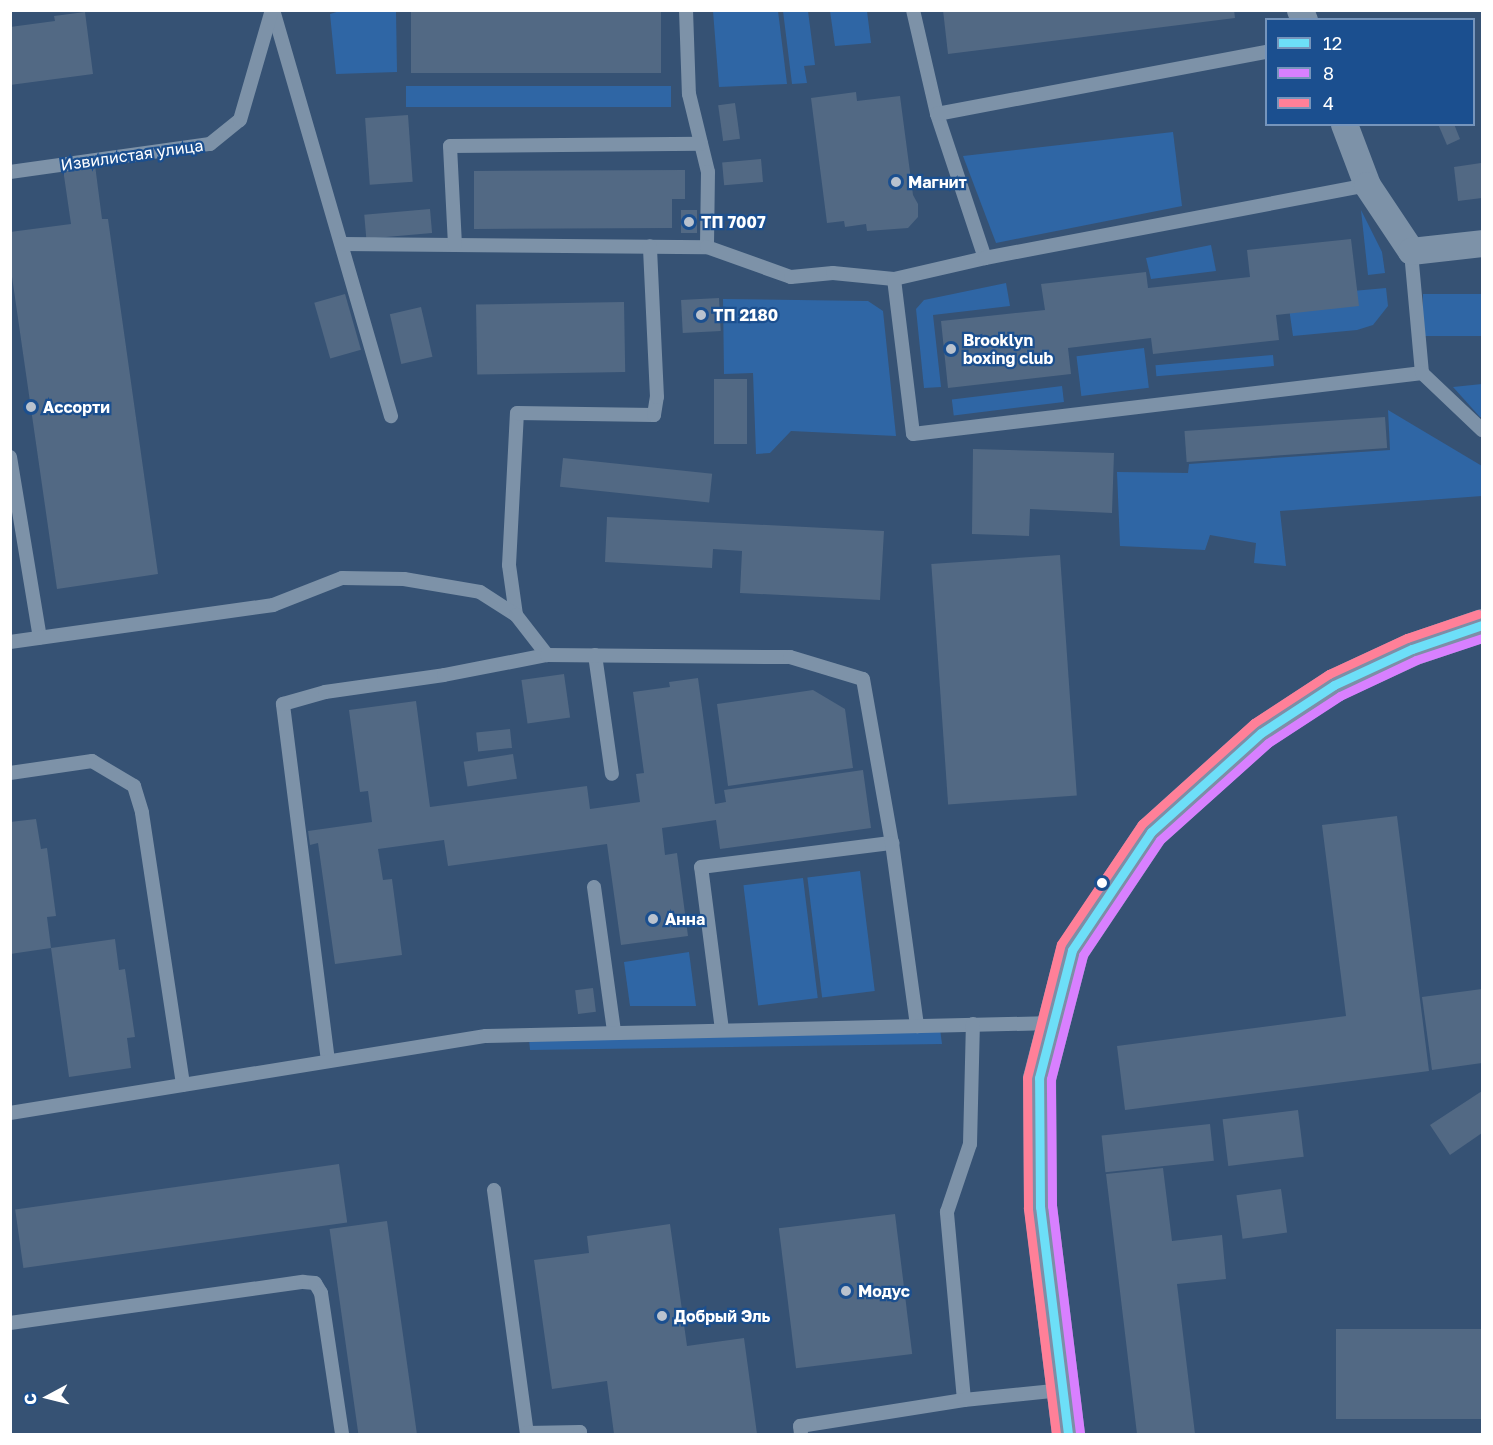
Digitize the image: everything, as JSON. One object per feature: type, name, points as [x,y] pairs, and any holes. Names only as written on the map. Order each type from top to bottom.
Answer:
[{"type":"main road","points":[[1068,1434],[1040,1207],[1040,1078],[1072,950],[1151,832],[1261,733],[1334,685],[1412,649],[1482,625]]},
{"type":"street","points":[[1345,126],[1367,185],[1411,251],[1482,243]]},
{"type":"lane","name":"Извилистая улица","points":[[10,172],[210,144],[240,120],[272,10]]},
{"type":"lane","name":"Извилистая улица","points":[[272,10],[343,244],[391,416]]},
{"type":"lane","points":[[686,10],[689,94],[708,172],[707,247]]},
{"type":"lane","points":[[913,10],[937,114],[985,258]]},
{"type":"lane","points":[[937,114],[1265,52]]},
{"type":"lane","points":[[455,245],[450,146],[701,144]]},
{"type":"lane","points":[[343,244],[707,247],[791,277],[833,273],[894,279],[985,258],[1367,185]]},
{"type":"lane","points":[[516,615],[509,565],[517,413],[654,415],[657,397],[650,246]]},
{"type":"lane","points":[[1411,251],[1422,373],[1482,430]]},
{"type":"lane","points":[[894,279],[913,434],[1422,373]]},
{"type":"lane","points":[[10,457],[40,638]]},
{"type":"lane","points":[[10,642],[273,605],[342,578],[404,579],[480,592],[516,615],[547,655]]},
{"type":"lane","points":[[328,1061],[283,704],[325,692],[444,675],[547,655],[790,657],[863,679],[892,843],[917,1026]]},
{"type":"lane","points":[[595,655],[612,774]]},
{"type":"lane","points":[[10,773],[92,761],[134,786],[142,813],[183,1085]]},
{"type":"lane","points":[[722,1030],[701,867],[892,843]]},
{"type":"lane","points":[[594,887],[614,1032]]},
{"type":"lane","points":[[10,1113],[486,1036],[1054,1023]]},
{"type":"lane","points":[[964,1400],[947,1212],[970,1144],[973,1024]]},
{"type":"lane","points":[[494,1190],[527,1433],[580,1432],[580,1434]]},
{"type":"lane","points":[[10,1323],[303,1282],[315,1283],[321,1293],[342,1434]]},
{"type":"lane","points":[[801,1434],[800,1426],[964,1400],[1063,1390]]},
{"type":"shaded area","points":[[343,10],[396,11],[397,72],[336,74],[330,14]]},
{"type":"shaded area","points":[[713,11],[778,11],[787,84],[719,87]]},
{"type":"shaded area","points":[[783,11],[808,11],[815,65],[804,66],[807,83],[792,84]]},
{"type":"shaded area","points":[[830,11],[867,11],[871,43],[835,46]]},
{"type":"shaded area","points":[[406,86],[671,86],[671,107],[406,107]]},
{"type":"shaded area","points":[[1173,132],[1182,206],[996,243],[963,156]]},
{"type":"shaded area","points":[[1361,210],[1382,252],[1385,273],[1368,275]]},
{"type":"shaded area","points":[[1211,245],[1216,271],[1151,279],[1146,258]]},
{"type":"shaded area","points":[[1006,283],[1010,306],[933,315],[941,387],[924,388],[916,309],[924,300]]},
{"type":"shaded area","points":[[1386,288],[1388,306],[1373,325],[1357,330],[1293,336],[1289,308],[1330,293]]},
{"type":"shaded area","points":[[1423,294],[1482,294],[1482,336],[1423,336]]},
{"type":"shaded area","points":[[723,299],[868,301],[883,311],[896,436],[791,431],[770,453],[756,454],[753,373],[724,374]]},
{"type":"shaded area","points":[[1144,348],[1149,388],[1081,396],[1077,356]]},
{"type":"shaded area","points":[[1273,355],[1274,366],[1156,376],[1155,365]]},
{"type":"shaded area","points":[[1482,384],[1482,417],[1480,417],[1453,387]]},
{"type":"shaded area","points":[[1062,386],[1064,402],[954,415],[952,400]]},
{"type":"shaded area","points":[[1388,410],[1482,466],[1482,496],[1280,511],[1286,566],[1254,563],[1256,543],[1210,535],[1205,550],[1120,546],[1117,472],[1188,473],[1189,464],[1390,450]]},
{"type":"shaded area","points":[[860,871],[875,991],[822,998],[807,877]]},
{"type":"shaded area","points":[[803,878],[818,998],[758,1005],[743,885]]},
{"type":"shaded area","points":[[689,952],[696,1006],[630,1006],[624,962]]},
{"type":"shaded area","points":[[940,1029],[942,1044],[530,1050],[529,1039]]},
{"type":"building","points":[[411,10],[661,10],[661,73],[411,73]]},
{"type":"building","points":[[943,10],[1234,10],[1235,18],[948,54]]},
{"type":"building","points":[[85,12],[93,74],[10,85],[10,27],[55,21],[54,16]]},
{"type":"building","points":[[856,92],[857,101],[900,96],[913,195],[918,204],[918,217],[908,228],[867,231],[866,224],[845,227],[844,221],[827,223],[811,98]]},
{"type":"building","points":[[735,103],[740,139],[723,141],[718,105]]},
{"type":"building","points":[[408,115],[413,182],[370,185],[365,118]]},
{"type":"building","points":[[1439,126],[1455,126],[1460,139],[1447,145]]},
{"type":"building","points":[[761,159],[763,182],[724,185],[722,162]]},
{"type":"building","points":[[1481,163],[1482,198],[1458,201],[1454,167]]},
{"type":"building","points":[[95,165],[102,219],[108,219],[158,574],[57,589],[10,263],[10,232],[71,224],[63,169]]},
{"type":"building","points":[[685,170],[685,199],[672,199],[672,228],[474,229],[474,171]]},
{"type":"building","points":[[430,209],[432,233],[366,239],[364,215]]},
{"type":"building","name":"ТП 7007","points":[[681,210],[697,210],[697,233],[681,233]]},
{"type":"building","points":[[1351,239],[1359,306],[1276,315],[1279,340],[1153,354],[1151,338],[1068,348],[1071,374],[948,388],[941,321],[1045,310],[1041,284],[1146,272],[1148,288],[1250,277],[1247,250]]},
{"type":"building","points":[[345,294],[361,350],[330,359],[314,303]]},
{"type":"building","name":"ТП 2180","points":[[719,298],[721,331],[683,333],[681,300]]},
{"type":"building","points":[[624,302],[625,372],[477,375],[476,305]]},
{"type":"building","points":[[421,307],[432,357],[401,364],[390,314]]},
{"type":"building","points":[[714,379],[747,379],[747,444],[714,444]]},
{"type":"building","points":[[1385,417],[1387,448],[1187,462],[1184,431]]},
{"type":"building","points":[[973,449],[1114,453],[1112,513],[1030,509],[1029,536],[972,534]]},
{"type":"building","points":[[563,458],[712,474],[709,503],[560,487]]},
{"type":"building","points":[[607,517],[884,531],[880,600],[740,593],[742,551],[713,549],[712,568],[605,562]]},
{"type":"building","points":[[1060,555],[1077,795],[948,804],[931,564]]},
{"type":"building","points":[[564,674],[570,718],[528,724],[521,680]]},
{"type":"building","points":[[698,678],[715,804],[726,802],[724,790],[863,770],[871,828],[720,849],[716,820],[662,828],[665,855],[677,853],[688,936],[621,945],[607,844],[448,866],[444,840],[378,849],[383,880],[392,879],[402,955],[335,964],[318,843],[310,845],[308,831],[372,822],[368,791],[360,792],[349,710],[416,701],[430,807],[587,786],[590,809],[640,802],[636,774],[644,773],[633,692],[670,687],[669,682]]},
{"type":"building","points":[[813,690],[845,709],[853,768],[728,786],[717,704]]},
{"type":"building","points":[[510,729],[512,748],[478,751],[476,733]]},
{"type":"building","points":[[513,754],[517,779],[468,787],[464,762]]},
{"type":"building","points":[[1397,816],[1429,1071],[1125,1110],[1117,1046],[1346,1016],[1322,825]]},
{"type":"building","points":[[36,819],[41,849],[47,848],[56,916],[47,917],[51,948],[10,954],[10,822]]},
{"type":"building","points":[[115,939],[119,970],[125,969],[135,1037],[127,1038],[131,1068],[69,1077],[51,948]]},
{"type":"building","points":[[593,988],[596,1012],[578,1014],[575,990]]},
{"type":"building","points":[[1482,989],[1482,1063],[1432,1070],[1422,997]]},
{"type":"building","points":[[1482,1091],[1482,1133],[1450,1155],[1430,1125]]},
{"type":"building","points":[[1298,1110],[1304,1157],[1228,1166],[1223,1119]]},
{"type":"building","points":[[1210,1124],[1214,1161],[1105,1172],[1102,1135]]},
{"type":"building","points":[[339,1164],[347,1222],[23,1268],[15,1210]]},
{"type":"building","points":[[1163,1168],[1172,1241],[1222,1235],[1226,1279],[1177,1284],[1195,1434],[1137,1434],[1106,1174]]},
{"type":"building","points":[[1281,1189],[1287,1233],[1243,1239],[1236,1195]]},
{"type":"building","name":"Модус","points":[[895,1214],[912,1354],[796,1368],[779,1228]]},
{"type":"building","points":[[387,1221],[417,1434],[358,1434],[330,1229]]},
{"type":"building","points":[[670,1224],[687,1346],[744,1338],[757,1434],[614,1434],[607,1381],[552,1389],[534,1260],[589,1253],[587,1236]]},
{"type":"building","points":[[1336,1329],[1482,1329],[1482,1419],[1336,1419]]},
{"type":"transit line","name":"4","points":[[1056,1434],[1028,1208],[1027,1078],[1061,944],[1142,824],[1254,723],[1329,674],[1407,638],[1478,614]]},
{"type":"transit line","name":"12","points":[[1068,1434],[1040,1207],[1039,1078],[1072,950],[1151,832],[1261,733],[1334,685],[1412,649],[1482,625]]},
{"type":"transit line","name":"8","points":[[1080,1433],[1052,1206],[1051,1079],[1083,955],[1160,840],[1268,743],[1340,696],[1416,660],[1482,638]]},
{"type":"place","name":"Магнит","points":[[896,182]]},
{"type":"place","name":"ТП 7007","points":[[689,222]]},
{"type":"place","name":"ТП 2180","points":[[701,315]]},
{"type":"place","name":"Brooklyn boxing club","points":[[951,349]]},
{"type":"place","name":"Ассорти","points":[[31,407]]},
{"type":"place","name":"Анна","points":[[653,919]]},
{"type":"place","name":"Модус","points":[[846,1291]]},
{"type":"place","name":"Добрый Эль","points":[[662,1316]]}]
